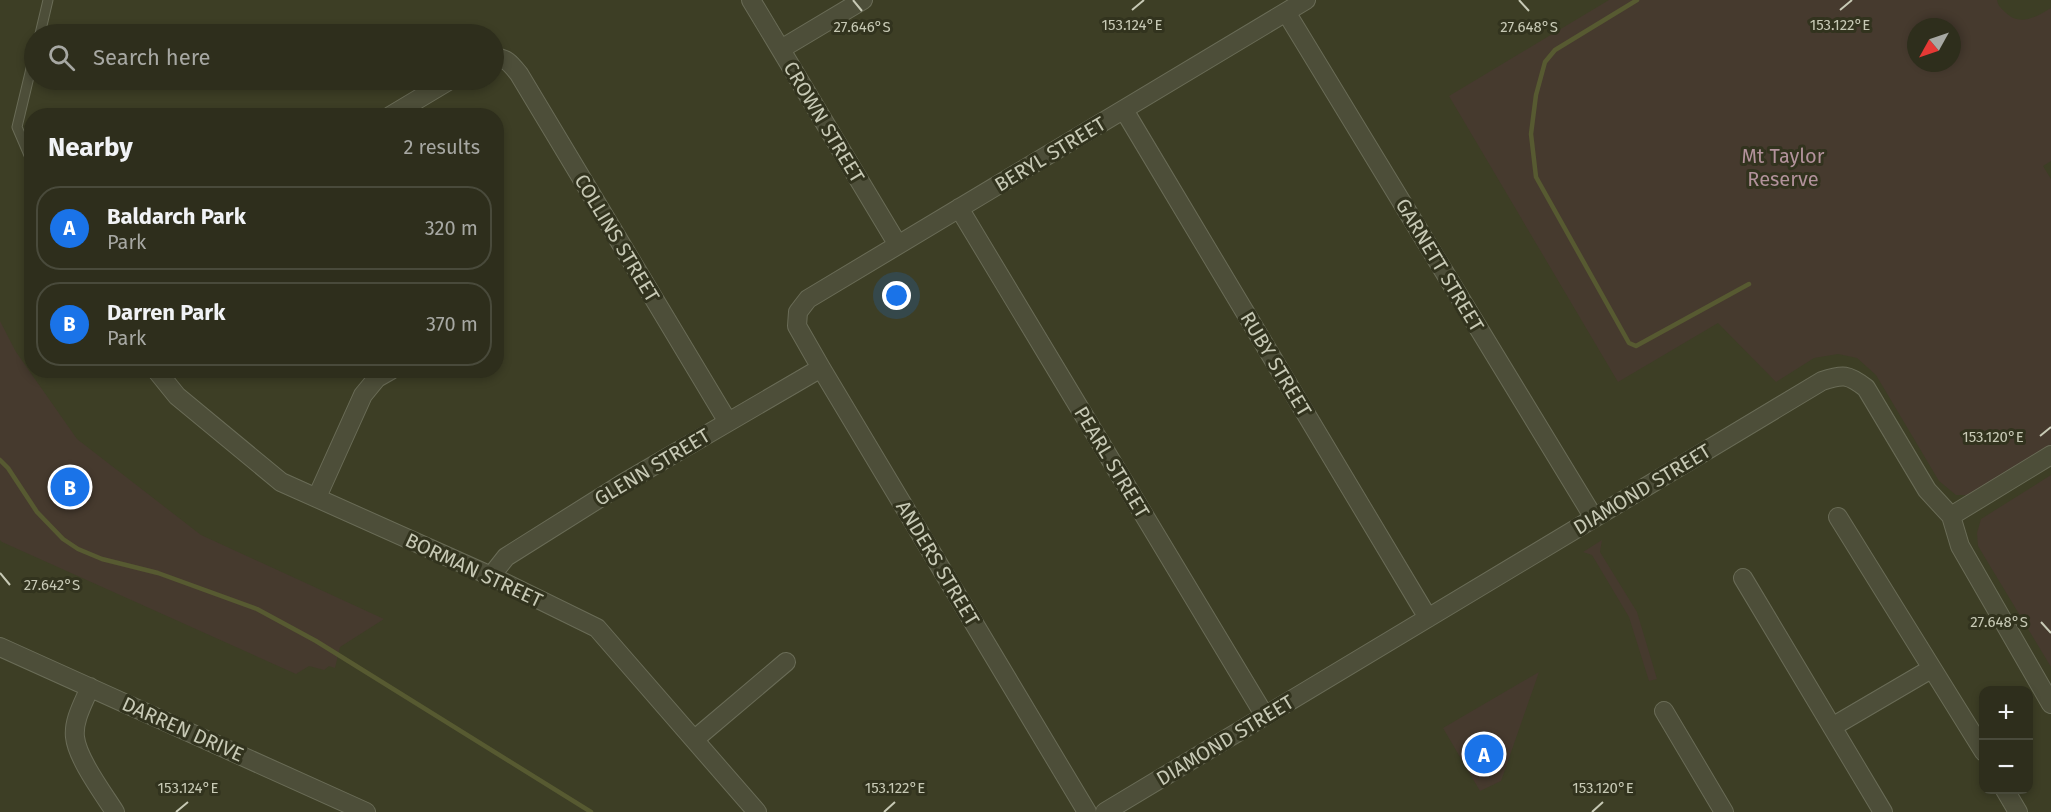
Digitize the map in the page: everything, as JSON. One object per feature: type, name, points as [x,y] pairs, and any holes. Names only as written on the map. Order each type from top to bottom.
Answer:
[{"type":"street","name":"CROWN STREET","points":[[751,0],[898,245]]},
{"type":"street","points":[[781,49],[863,0]]},
{"type":"street","name":"BERYL STREET","points":[[798,312],[808,299],[1306,0]]},
{"type":"street","name":"GARNETT STREET","points":[[1286,12],[1594,518]]},
{"type":"street","name":"COLLINS STREET","points":[[504,60],[511,63],[519,74],[728,422]]},
{"type":"street","points":[[403,108],[433,90]]},
{"type":"street","name":"RUBY STREET","points":[[1124,110],[1428,618]]},
{"type":"street","name":"PEARL STREET","points":[[959,208],[1265,716]]},
{"type":"street","name":"ANDERS STREET","points":[[798,312],[797,326],[821,368],[1087,812]]},
{"type":"street","name":"GLENN STREET","points":[[491,576],[506,558],[622,484],[821,368]]},
{"type":"street","name":"DIAMOND STREET","points":[[1105,812],[1822,381],[1841,375],[1853,378],[1866,388],[1926,490],[1951,516],[1960,546],[2051,704]]},
{"type":"street","name":"BORMAN STREET","points":[[162,378],[177,396],[281,482],[491,576],[597,628],[757,812]]},
{"type":"street","points":[[317,497],[363,394],[377,378]]},
{"type":"street","points":[[1951,516],[2051,455]]},
{"type":"street","points":[[1838,517],[1931,669],[1959,709],[1979,745]]},
{"type":"street","points":[[1743,578],[1882,812]]},
{"type":"street","name":"DARREN DRIVE","points":[[0,647],[366,812]]},
{"type":"street","points":[[695,739],[786,662]]},
{"type":"street","points":[[1832,727],[1931,669]]},
{"type":"street","points":[[90,687],[76,721],[74,736],[80,754],[115,812]]},
{"type":"street","points":[[1664,711],[1724,812]]},
{"type":"street","points":[[2008,794],[2018,812]]},
{"type":"lane","points":[[42,24],[48,0]]},
{"type":"lane","points":[[24,143],[17,127],[26,90]]},
{"type":"green space","name":"Mt Taylor Reserve","points":[[1609,0],[1997,0],[2000,7],[2011,17],[2022,20],[2034,17],[2051,8],[2051,161],[2043,166],[2051,179],[2051,446],[1969,495],[1956,495],[1939,481],[1876,375],[1857,358],[1838,354],[1814,358],[1776,382],[1718,323],[1618,382],[1449,96]]},
{"type":"green space","points":[[0,321],[24,363],[24,378],[34,378],[77,439],[201,535],[384,619],[340,647],[335,668],[329,666],[324,670],[309,666],[296,674],[0,540]]},
{"type":"green space","points":[[2051,475],[2051,667],[1978,546],[1977,533],[1981,519]]},
{"type":"green space","points":[[1602,540],[1600,552],[1637,612],[1657,679],[1649,681],[1629,617],[1592,555],[1583,552]]},
{"type":"green space","points":[[1539,672],[1501,781],[1480,791],[1443,728]]},
{"type":"waterway","points":[[1637,0],[1555,50],[1545,62],[1536,95],[1531,134],[1536,177],[1629,343],[1636,346],[1749,284]]},
{"type":"waterway","points":[[0,460],[8,468],[37,512],[63,539],[78,549],[102,559],[158,573],[257,609],[316,641],[591,812]]},
{"type":"place","name":"Darren Park","points":[[70,487]]},
{"type":"place","name":"Baldarch Park","points":[[1484,754]]}]
